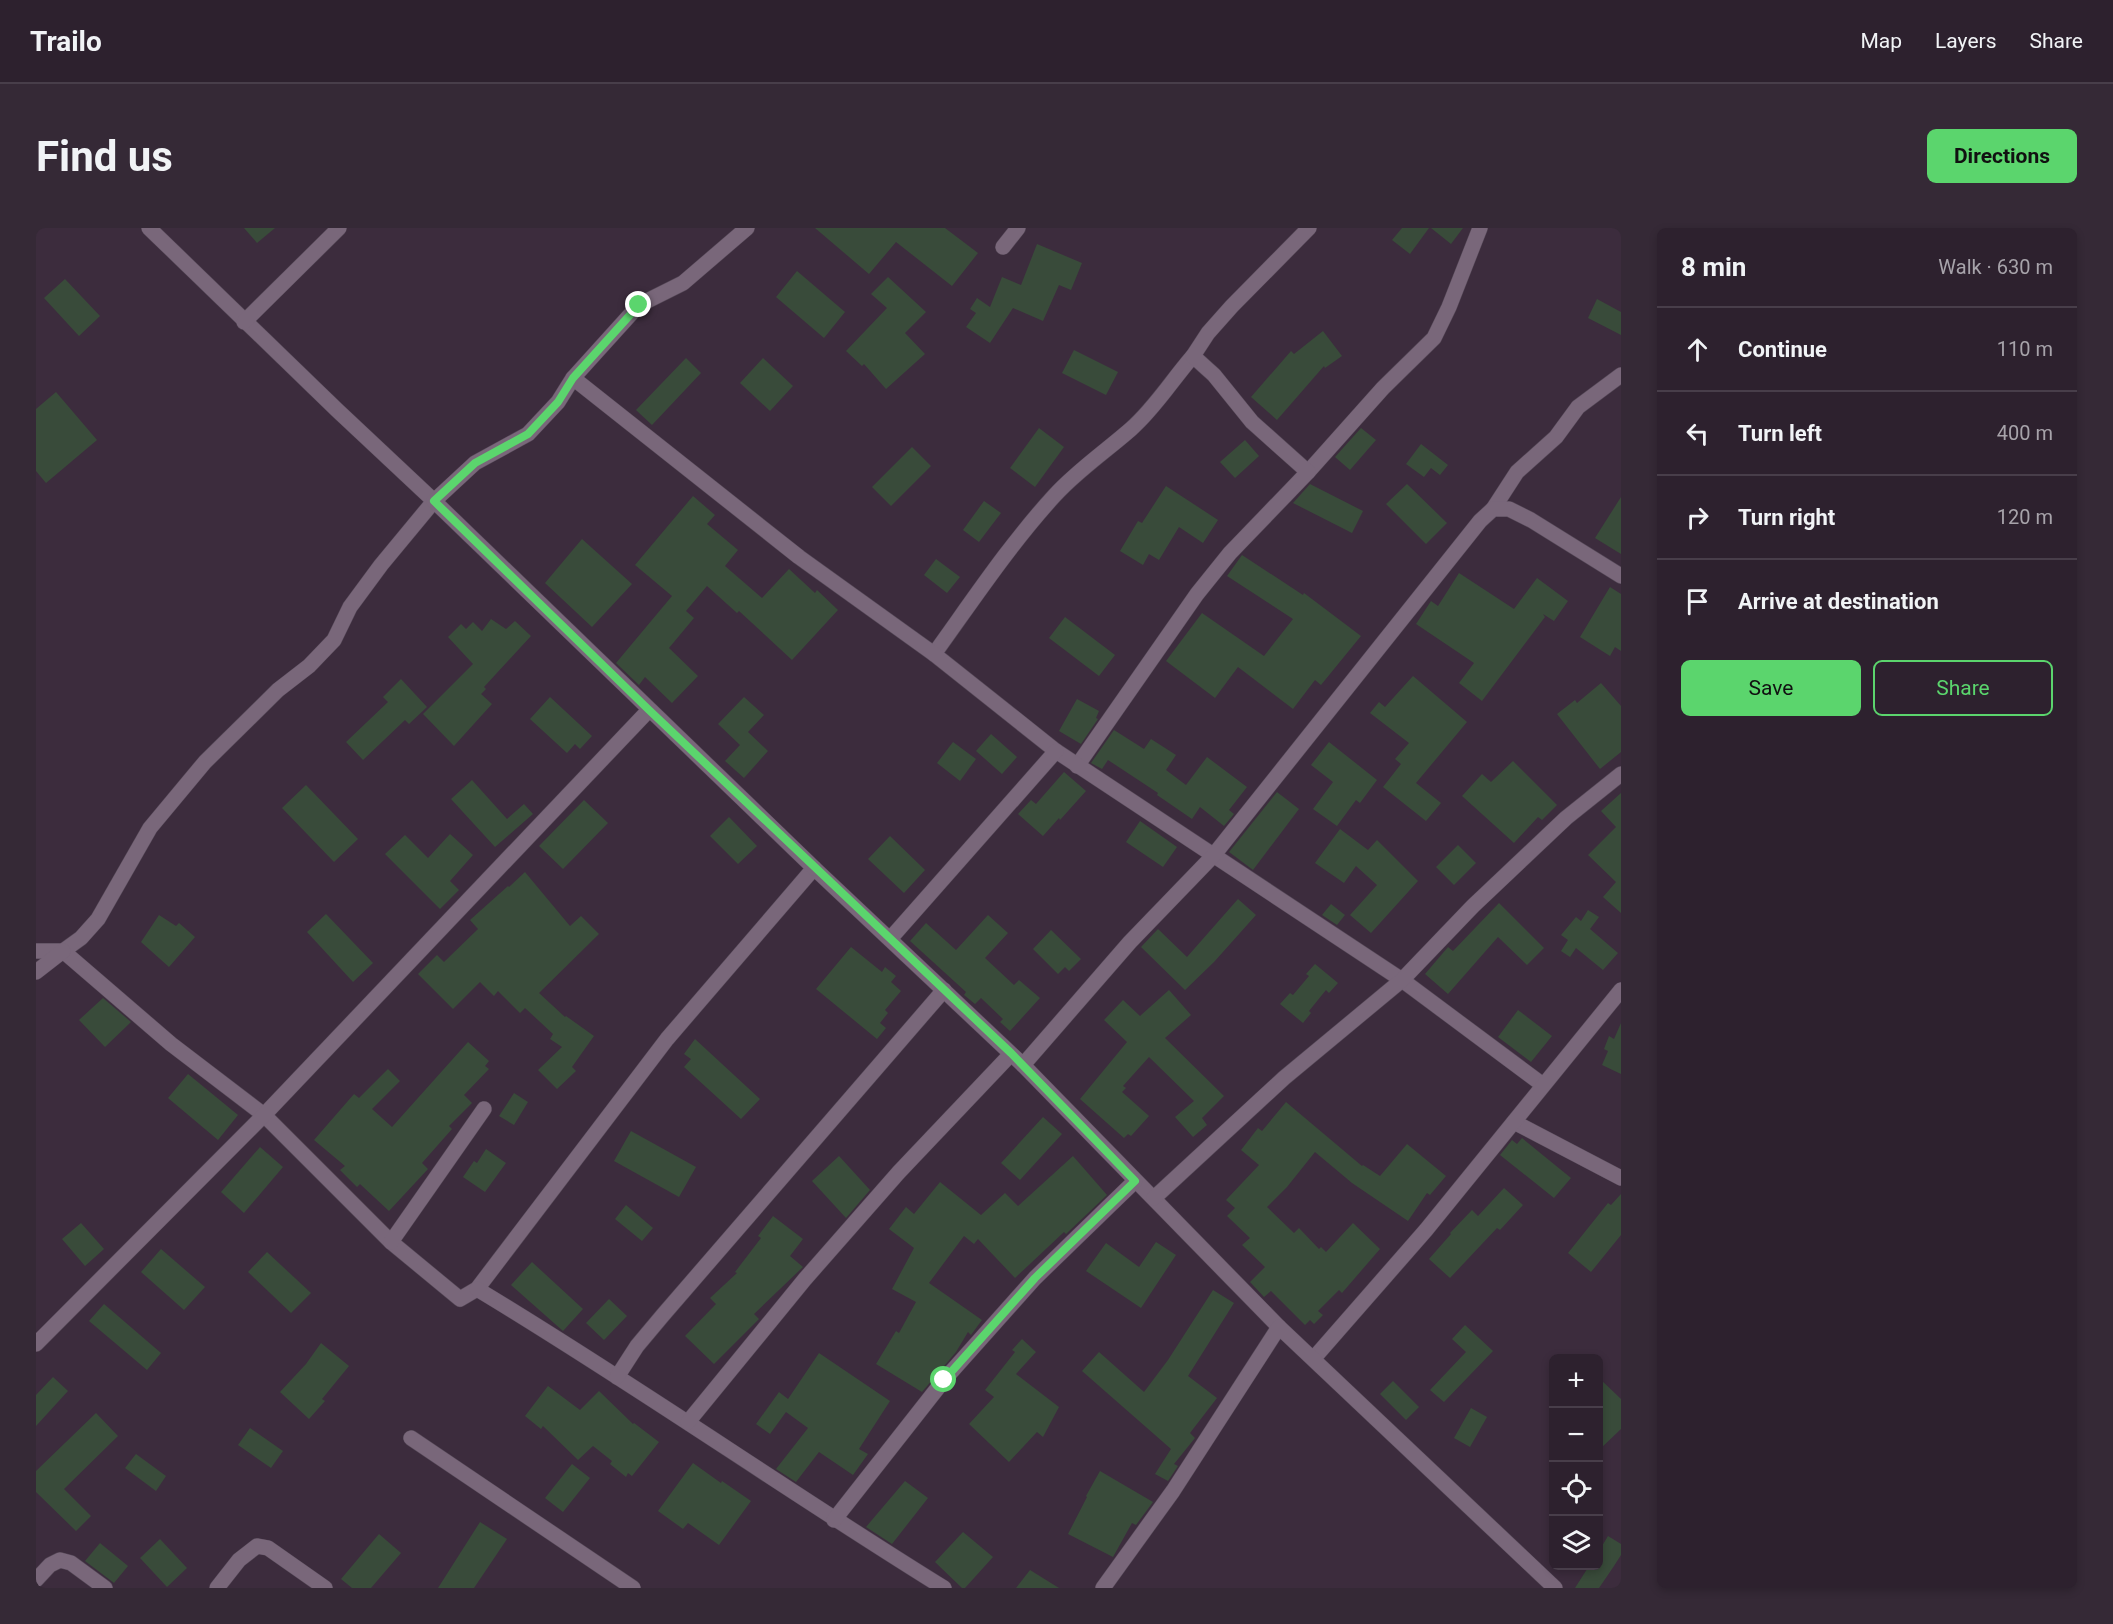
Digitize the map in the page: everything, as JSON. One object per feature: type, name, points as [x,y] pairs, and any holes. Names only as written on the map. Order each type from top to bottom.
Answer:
[{"type":"street","points":[[149,228],[244,322],[434,501],[814,868],[1011,1053],[1279,1327],[1555,1588]]},
{"type":"street","points":[[244,322],[339,228]]},
{"type":"street","points":[[36,972],[81,938],[98,919],[150,828],[198,770],[278,690],[309,666],[334,640],[350,607],[434,501],[475,463],[528,434],[558,402],[573,378],[639,305],[683,283],[747,228]]},
{"type":"street","points":[[1003,248],[1018,228]]},
{"type":"street","points":[[934,654],[1020,536],[1057,494],[1153,407],[1208,333],[1309,228]]},
{"type":"street","points":[[1077,766],[1197,594],[1238,544],[1308,472],[1383,388],[1434,338],[1449,307],[1480,228]]},
{"type":"street","points":[[1192,356],[1214,375],[1252,422],[1308,472]]},
{"type":"street","points":[[1023,1065],[1130,942],[1213,856],[1472,530],[1493,509],[1517,472],[1556,436],[1578,407],[1621,375]]},
{"type":"street","points":[[573,378],[799,556],[934,654],[1056,751],[1402,980],[1543,1085]]},
{"type":"street","points":[[1493,509],[1509,510],[1532,520],[1621,576]]},
{"type":"street","points":[[36,1344],[264,1115],[649,710]]},
{"type":"street","points":[[890,939],[1056,751]]},
{"type":"street","points":[[1154,1198],[1284,1078],[1402,980],[1473,906],[1566,818],[1621,774]]},
{"type":"street","points":[[36,951],[63,951],[171,1044],[264,1115],[391,1242],[460,1299],[477,1289],[667,1039],[814,868]]},
{"type":"street","points":[[617,1377],[637,1346],[663,1315],[944,990]]},
{"type":"street","points":[[1314,1358],[1426,1230],[1621,990]]},
{"type":"street","points":[[688,1422],[804,1279],[899,1172],[1011,1053]]},
{"type":"street","points":[[391,1242],[484,1109]]},
{"type":"street","points":[[1514,1122],[1621,1178]]},
{"type":"street","points":[[834,1520],[944,1380],[1035,1278],[1135,1181]]},
{"type":"street","points":[[477,1289],[554,1335],[834,1520],[944,1588]]},
{"type":"street","points":[[1103,1588],[1173,1491],[1279,1327]]},
{"type":"street","points":[[411,1438],[633,1588]]},
{"type":"street","points":[[217,1588],[239,1560],[257,1546],[268,1548],[324,1588]]},
{"type":"street","points":[[36,1580],[50,1565],[60,1560],[71,1563],[105,1588]]},
{"type":"building","points":[[244,228],[275,228],[257,243]]},
{"type":"building","points":[[815,228],[945,228],[978,253],[952,286],[896,242],[869,274]]},
{"type":"building","points":[[1402,228],[1429,228],[1410,254],[1392,240]]},
{"type":"building","points":[[1431,228],[1463,228],[1451,244]]},
{"type":"building","points":[[1037,244],[1082,263],[1071,290],[1059,285],[1043,321],[1013,308],[990,343],[966,327],[976,313],[970,309],[977,298],[990,307],[1002,277],[1021,285]]},
{"type":"building","points":[[797,271],[845,312],[824,338],[776,297]]},
{"type":"building","points":[[888,277],[926,312],[905,333],[925,354],[886,389],[864,364],[862,366],[846,351],[887,308],[871,294]]},
{"type":"building","points":[[65,279],[100,316],[79,336],[44,298]]},
{"type":"building","points":[[1597,299],[1621,312],[1621,335],[1588,318]]},
{"type":"building","points":[[1323,331],[1342,356],[1325,368],[1324,366],[1277,420],[1251,397],[1291,351],[1294,354]]},
{"type":"building","points":[[1074,350],[1118,372],[1106,395],[1062,373]]},
{"type":"building","points":[[686,358],[701,373],[652,425],[636,410]]},
{"type":"building","points":[[763,358],[793,386],[770,411],[740,383]]},
{"type":"building","points":[[56,392],[97,440],[46,483],[36,471],[36,409]]},
{"type":"building","points":[[1039,428],[1064,447],[1035,487],[1010,468]]},
{"type":"building","points":[[1361,428],[1376,440],[1350,470],[1335,457]]},
{"type":"building","points":[[1245,440],[1259,456],[1235,478],[1220,462]]},
{"type":"building","points":[[1421,444],[1448,465],[1440,475],[1431,468],[1424,477],[1406,464]]},
{"type":"building","points":[[912,447],[931,466],[891,506],[872,487]]},
{"type":"building","points":[[1310,484],[1363,511],[1352,533],[1293,503]]},
{"type":"building","points":[[1407,484],[1447,523],[1426,544],[1386,504]]},
{"type":"building","points":[[1166,486],[1218,520],[1203,543],[1179,527],[1159,560],[1149,554],[1143,565],[1120,551],[1138,521],[1142,523]]},
{"type":"building","points":[[693,496],[715,515],[707,524],[738,550],[725,566],[762,598],[789,569],[815,593],[817,590],[838,610],[792,660],[739,611],[737,613],[707,586],[686,611],[694,618],[669,648],[698,676],[672,703],[645,677],[639,685],[616,663],[672,596],[635,565]]},
{"type":"building","points":[[1621,497],[1621,554],[1595,538]]},
{"type":"building","points":[[984,501],[1001,513],[979,542],[963,530]]},
{"type":"building","points":[[582,539],[632,584],[592,627],[545,583]]},
{"type":"building","points":[[1242,555],[1303,595],[1304,593],[1361,636],[1321,685],[1315,680],[1293,709],[1238,667],[1215,698],[1166,661],[1202,613],[1264,656],[1293,619],[1227,576]]},
{"type":"building","points":[[936,559],[960,577],[947,593],[924,575]]},
{"type":"building","points":[[1459,573],[1514,609],[1537,578],[1568,601],[1554,621],[1543,614],[1545,617],[1482,701],[1459,683],[1474,663],[1416,624],[1431,601],[1438,606]]},
{"type":"building","points":[[1610,587],[1621,594],[1621,651],[1615,647],[1610,656],[1580,637]]},
{"type":"building","points":[[1065,617],[1115,655],[1099,676],[1049,638]]},
{"type":"building","points":[[491,619],[506,629],[515,621],[531,636],[484,687],[486,689],[481,694],[492,704],[454,746],[423,714],[473,664],[448,637],[461,624],[466,629],[473,622],[482,631]]},
{"type":"building","points":[[1413,676],[1467,722],[1416,783],[1441,803],[1426,821],[1383,787],[1401,764],[1395,759],[1409,743],[1370,713],[1379,702],[1385,707]]},
{"type":"building","points":[[401,679],[427,707],[409,724],[405,720],[363,760],[346,742],[388,702],[383,697]]},
{"type":"building","points":[[1601,683],[1621,706],[1621,752],[1600,769],[1557,714],[1575,700],[1577,703]]},
{"type":"building","points":[[550,697],[592,736],[580,749],[575,744],[567,753],[530,719]]},
{"type":"building","points":[[744,697],[764,715],[748,732],[768,751],[744,778],[725,761],[740,745],[718,724]]},
{"type":"building","points":[[1077,699],[1099,711],[1096,718],[1098,719],[1081,744],[1059,731]]},
{"type":"building","points":[[1114,730],[1144,749],[1151,739],[1176,755],[1166,770],[1186,785],[1207,757],[1247,787],[1229,810],[1234,814],[1224,826],[1200,807],[1192,819],[1108,760],[1102,769],[1091,763]]},
{"type":"building","points":[[991,734],[1017,757],[1002,774],[976,751]]},
{"type":"building","points":[[953,742],[976,759],[960,781],[937,763]]},
{"type":"building","points":[[1329,742],[1377,780],[1360,803],[1356,800],[1337,826],[1313,809],[1333,782],[1311,765]]},
{"type":"building","points":[[1513,761],[1557,805],[1542,820],[1538,817],[1514,843],[1462,796],[1482,774],[1491,782]]},
{"type":"building","points":[[1064,772],[1086,791],[1043,836],[1018,814],[1031,800],[1036,804]]},
{"type":"building","points":[[472,780],[507,819],[524,804],[533,814],[495,847],[451,799]]},
{"type":"building","points":[[306,785],[358,839],[334,862],[282,808]]},
{"type":"building","points":[[1277,792],[1299,809],[1253,870],[1229,852]]},
{"type":"building","points":[[1621,793],[1621,913],[1603,897],[1616,882],[1588,855],[1616,827],[1601,811]]},
{"type":"building","points":[[584,800],[608,823],[563,869],[539,846]]},
{"type":"building","points":[[729,817],[757,846],[738,864],[710,836]]},
{"type":"building","points":[[1140,821],[1177,847],[1163,867],[1126,842]]},
{"type":"building","points":[[1340,829],[1368,850],[1377,840],[1418,881],[1371,933],[1350,915],[1377,885],[1356,866],[1344,883],[1315,863]]},
{"type":"building","points":[[450,834],[473,855],[450,881],[459,890],[440,909],[385,854],[405,835],[428,858]]},
{"type":"building","points":[[890,836],[925,870],[904,893],[868,859]]},
{"type":"building","points":[[1458,845],[1476,863],[1454,885],[1436,867]]},
{"type":"building","points":[[525,872],[570,926],[581,916],[599,934],[539,993],[565,1017],[594,1036],[572,1067],[576,1071],[557,1089],[538,1070],[562,1047],[550,1039],[553,1034],[525,1008],[520,1013],[498,991],[494,996],[480,982],[453,1009],[418,974],[437,955],[444,962],[478,929],[470,920]]},
{"type":"building","points":[[1238,899],[1256,915],[1214,962],[1185,990],[1141,947],[1158,929],[1187,957]]},
{"type":"building","points":[[1499,903],[1544,948],[1527,965],[1498,937],[1448,994],[1425,974],[1448,947],[1453,951]]},
{"type":"building","points":[[1331,904],[1345,915],[1337,925],[1322,915]]},
{"type":"building","points":[[1588,910],[1599,917],[1590,929],[1618,953],[1603,970],[1576,948],[1570,957],[1561,951],[1568,940],[1561,935],[1576,917],[1581,921]]},
{"type":"building","points":[[326,914],[373,963],[353,982],[307,932]]},
{"type":"building","points":[[159,915],[176,926],[179,923],[195,937],[169,967],[141,942]]},
{"type":"building","points":[[988,915],[1008,933],[985,958],[1014,985],[1019,980],[1040,998],[1010,1031],[1000,1022],[1003,1019],[981,998],[975,1004],[964,995],[966,992],[910,941],[926,923],[956,950]]},
{"type":"building","points":[[1051,930],[1081,959],[1069,971],[1065,967],[1058,974],[1033,949]]},
{"type":"building","points":[[851,947],[882,972],[885,967],[896,976],[891,982],[901,991],[885,1010],[888,1013],[880,1023],[886,1028],[877,1039],[816,989]]},
{"type":"building","points":[[1315,964],[1338,983],[1329,993],[1326,990],[1309,1011],[1311,1013],[1303,1023],[1280,1004],[1290,993],[1293,995],[1309,976],[1306,974]]},
{"type":"building","points":[[1169,990],[1191,1015],[1165,1038],[1224,1096],[1202,1118],[1207,1125],[1193,1137],[1175,1117],[1194,1101],[1149,1057],[1123,1086],[1126,1088],[1122,1092],[1149,1116],[1131,1136],[1128,1134],[1124,1138],[1080,1099],[1127,1042],[1104,1020],[1123,1000],[1140,1016]]},
{"type":"building","points":[[103,998],[131,1022],[105,1047],[79,1020]]},
{"type":"building","points":[[1518,1010],[1552,1036],[1531,1062],[1498,1037]]},
{"type":"building","points":[[1621,1023],[1621,1074],[1602,1065],[1608,1051],[1604,1049],[1609,1036],[1614,1039]]},
{"type":"building","points":[[695,1039],[760,1099],[741,1119],[684,1067],[691,1059],[684,1054]]},
{"type":"building","points":[[468,1042],[489,1061],[485,1066],[489,1069],[464,1095],[472,1103],[449,1126],[452,1129],[422,1163],[428,1169],[389,1211],[360,1184],[357,1187],[340,1170],[345,1166],[314,1140],[354,1094],[359,1098],[388,1069],[400,1081],[372,1109],[392,1127]]},
{"type":"building","points":[[188,1074],[238,1115],[218,1140],[168,1098]]},
{"type":"building","points":[[514,1093],[528,1102],[514,1125],[499,1116]]},
{"type":"building","points":[[1286,1102],[1362,1166],[1380,1176],[1407,1144],[1446,1176],[1430,1195],[1427,1193],[1408,1221],[1352,1183],[1315,1152],[1287,1187],[1267,1207],[1294,1233],[1299,1228],[1319,1249],[1321,1247],[1326,1252],[1353,1223],[1380,1249],[1342,1293],[1339,1290],[1318,1311],[1323,1315],[1314,1324],[1310,1320],[1305,1325],[1271,1291],[1264,1297],[1250,1282],[1265,1267],[1242,1245],[1250,1238],[1227,1216],[1235,1208],[1226,1200],[1259,1165],[1241,1150],[1258,1128],[1262,1131]]},
{"type":"building","points":[[1043,1117],[1062,1134],[1020,1180],[1001,1163]]},
{"type":"building","points":[[631,1131],[696,1167],[679,1197],[614,1161]]},
{"type":"building","points":[[1522,1138],[1571,1178],[1554,1198],[1500,1155],[1512,1140],[1517,1144]]},
{"type":"building","points":[[260,1147],[283,1167],[244,1213],[221,1192]]},
{"type":"building","points":[[486,1149],[506,1163],[485,1192],[463,1177],[474,1161],[477,1163]]},
{"type":"building","points":[[839,1156],[870,1190],[846,1218],[812,1181]]},
{"type":"building","points":[[1073,1156],[1107,1195],[1066,1234],[1064,1232],[1015,1278],[978,1239],[974,1244],[964,1236],[929,1283],[982,1320],[971,1335],[968,1332],[956,1352],[922,1392],[876,1364],[896,1331],[899,1333],[916,1302],[892,1289],[914,1248],[889,1229],[906,1207],[914,1214],[940,1182],[981,1215],[1005,1193],[1018,1206]]},
{"type":"building","points":[[1504,1188],[1523,1205],[1500,1230],[1497,1228],[1450,1278],[1429,1259],[1472,1210],[1478,1216]]},
{"type":"building","points":[[1621,1194],[1621,1235],[1591,1272],[1568,1253],[1608,1203],[1611,1205]]},
{"type":"building","points":[[626,1205],[653,1228],[642,1241],[615,1219]]},
{"type":"building","points":[[773,1216],[803,1239],[790,1256],[803,1267],[754,1314],[759,1319],[714,1364],[685,1336],[716,1304],[710,1298],[737,1273],[735,1272],[761,1238],[758,1236]]},
{"type":"building","points":[[81,1223],[104,1249],[85,1266],[62,1239]]},
{"type":"building","points":[[1156,1242],[1176,1255],[1141,1308],[1086,1271],[1106,1243],[1139,1267]]},
{"type":"building","points":[[161,1249],[205,1287],[184,1310],[141,1272]]},
{"type":"building","points":[[267,1252],[311,1293],[291,1313],[248,1272]]},
{"type":"building","points":[[532,1262],[583,1309],[563,1331],[511,1285]]},
{"type":"building","points":[[1213,1290],[1234,1303],[1188,1376],[1217,1398],[1190,1433],[1195,1438],[1174,1464],[1178,1466],[1168,1481],[1155,1474],[1171,1449],[1082,1371],[1099,1352],[1144,1392],[1168,1360]]},
{"type":"building","points":[[609,1299],[627,1316],[604,1340],[586,1323]]},
{"type":"building","points":[[104,1304],[161,1353],[147,1370],[89,1321]]},
{"type":"building","points":[[1465,1325],[1493,1351],[1444,1402],[1430,1390],[1466,1352],[1452,1339]]},
{"type":"building","points":[[1022,1339],[1036,1352],[1016,1374],[1059,1407],[1043,1437],[1037,1432],[1009,1462],[969,1424],[994,1397],[985,1390],[1015,1352],[1012,1350]]},
{"type":"building","points":[[321,1343],[349,1366],[322,1399],[325,1401],[309,1419],[280,1392],[306,1364]]},
{"type":"building","points":[[819,1353],[890,1401],[859,1449],[868,1454],[853,1475],[819,1452],[796,1482],[776,1469],[808,1428],[786,1412],[770,1434],[756,1424],[779,1392],[788,1399]]},
{"type":"building","points":[[53,1377],[68,1391],[36,1426],[36,1395]]},
{"type":"building","points":[[1393,1381],[1419,1407],[1406,1420],[1380,1394]]},
{"type":"building","points":[[1603,1382],[1621,1399],[1621,1429],[1603,1446]]},
{"type":"building","points":[[548,1386],[580,1410],[599,1391],[633,1424],[659,1442],[632,1476],[628,1473],[626,1477],[610,1464],[612,1461],[593,1446],[578,1460],[543,1426],[541,1429],[525,1416]]},
{"type":"building","points":[[1471,1408],[1487,1417],[1470,1447],[1454,1438]]},
{"type":"building","points":[[96,1413],[118,1436],[64,1489],[91,1516],[76,1531],[36,1492],[36,1471]]},
{"type":"building","points":[[250,1428],[283,1451],[271,1468],[238,1445]]},
{"type":"building","points":[[136,1454],[166,1476],[156,1491],[125,1468]]},
{"type":"building","points":[[693,1463],[751,1501],[719,1545],[688,1523],[683,1529],[658,1511]]},
{"type":"building","points":[[572,1464],[590,1478],[563,1512],[545,1498]]},
{"type":"building","points":[[1100,1471],[1153,1502],[1136,1525],[1132,1523],[1113,1557],[1068,1534]]},
{"type":"building","points":[[905,1481],[928,1498],[892,1544],[866,1527]]},
{"type":"building","points":[[480,1522],[507,1539],[474,1588],[438,1588]]},
{"type":"building","points":[[963,1532],[993,1557],[965,1588],[962,1588],[935,1562]]},
{"type":"building","points":[[379,1534],[401,1553],[371,1588],[352,1588],[341,1579]]},
{"type":"building","points":[[1608,1536],[1621,1544],[1621,1555],[1599,1588],[1575,1588],[1586,1570],[1603,1570],[1603,1544]]},
{"type":"building","points":[[160,1539],[187,1568],[167,1587],[140,1558]]},
{"type":"building","points":[[100,1543],[128,1566],[114,1583],[85,1561]]},
{"type":"building","points":[[1030,1570],[1059,1588],[1016,1588]]},
{"type":"route","points":[[639,305],[573,378],[558,402],[528,434],[475,463],[434,501],[814,868],[1011,1053],[1135,1181],[1035,1278],[944,1380]]}]
